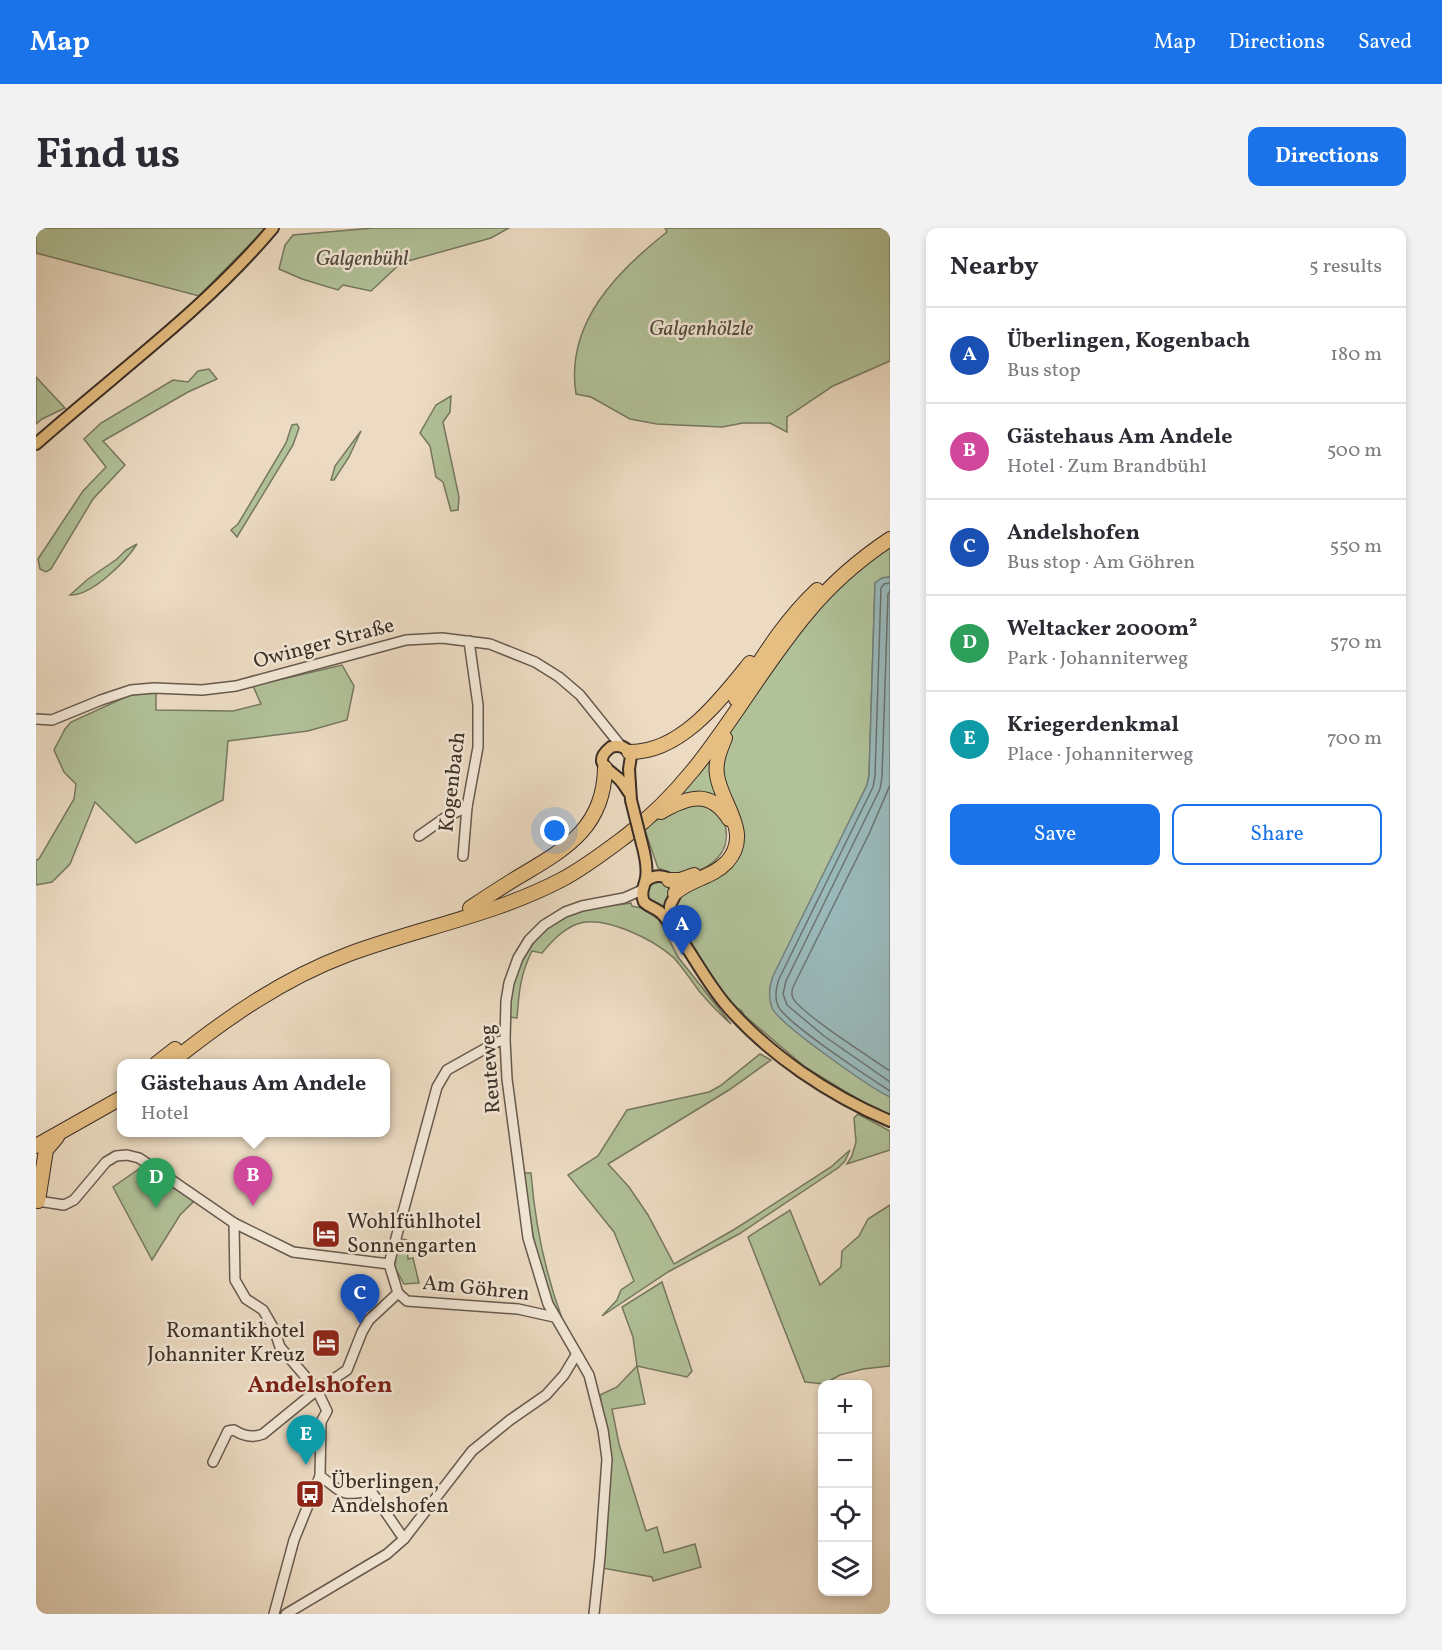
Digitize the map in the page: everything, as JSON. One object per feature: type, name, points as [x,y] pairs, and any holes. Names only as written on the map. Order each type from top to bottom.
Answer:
[{"type":"highway","points":[[176,1059],[242,1008],[271,990],[349,954],[463,918],[532,893],[563,879],[625,837],[648,818],[695,770],[808,612],[840,579],[890,539]]},
{"type":"highway","points":[[163,1059],[247,995],[303,964],[366,939],[501,898],[552,875],[615,834],[651,804],[686,768],[712,734],[778,633],[799,607],[856,559],[873,551]]},
{"type":"highway","points":[[625,749],[640,752],[660,746],[693,724],[778,633]]},
{"type":"highway","points":[[673,899],[682,886],[721,868],[735,850],[737,827],[719,785],[717,772],[720,749],[730,723]]},
{"type":"highway","points":[[470,908],[558,854],[576,839],[598,808],[610,771]]},
{"type":"highway","points":[[648,818],[682,800],[700,798],[717,805],[726,814],[732,826],[731,846],[719,863],[680,880],[653,881]]},
{"type":"highway","points":[[36,1136],[117,1091]]},
{"type":"highway","points":[[36,1146],[117,1100]]},
{"type":"highway","points":[[37,1203],[39,1175],[46,1150],[58,1135]]},
{"type":"main road","points":[[36,444],[200,304],[273,228]]},
{"type":"main road","points":[[630,797],[621,780],[610,771],[603,760],[608,749],[614,746],[625,749],[632,760],[629,769],[630,797],[653,881],[645,902],[657,909],[664,908],[673,899]]},
{"type":"main road","points":[[610,771],[623,774],[629,769]]},
{"type":"main road","points":[[653,881],[675,888],[670,908],[675,930]]},
{"type":"main road","points":[[657,909],[675,930],[718,996],[764,1043],[823,1086],[890,1121]]},
{"type":"street","name":"Owinger Straße","points":[[36,719],[52,720],[131,690],[154,688],[202,690],[236,686],[406,640],[442,638],[490,644],[535,662],[569,685],[625,749]]},
{"type":"street","name":"Kogenbach","points":[[463,856],[467,807],[478,741],[478,705],[469,641]]},
{"type":"street","name":"Owinger Straße","points":[[600,721],[608,749]]},
{"type":"street","points":[[419,836],[446,817],[467,807]]},
{"type":"street","name":"Reuteweg","points":[[576,1355],[573,1345],[548,1305],[528,1238],[507,1079],[506,1001],[509,983],[518,958],[529,940],[544,925],[582,906],[624,898],[653,881]]},
{"type":"street","name":"Reuteweg","points":[[624,898],[645,902]]},
{"type":"street","points":[[37,1203],[64,1205],[74,1200],[106,1162],[116,1156],[127,1155],[139,1158],[234,1223],[293,1252],[389,1264],[437,1087],[447,1070],[497,1042],[505,1040]]},
{"type":"street","points":[[234,1223],[235,1280],[246,1299],[263,1310],[274,1329],[280,1347],[317,1390],[327,1411],[321,1422],[320,1476],[294,1539],[274,1614]]},
{"type":"street","name":"Am Göhren","points":[[389,1264],[398,1293],[407,1301],[518,1309],[554,1317]]},
{"type":"street","name":"Am Göhren","points":[[213,1462],[228,1431],[234,1430],[240,1434],[255,1437],[263,1434],[317,1390],[347,1370],[369,1320],[398,1293]]},
{"type":"street","points":[[286,1614],[387,1554],[404,1539],[472,1451],[546,1395],[564,1375],[576,1355],[589,1375],[600,1413],[608,1458],[594,1614]]},
{"type":"street","points":[[320,1476],[338,1491],[351,1494],[371,1491],[404,1539]]},
{"type":"green space","points":[[36,228],[266,228],[199,296],[36,253]]},
{"type":"green space","name":"Galgenbühl","points":[[373,228],[509,228],[491,238],[401,263],[371,291],[343,285],[338,290],[279,269],[285,245],[293,235]]},
{"type":"green space","name":"Galgenhölzle","points":[[665,228],[890,228],[890,361],[833,386],[787,417],[787,432],[770,423],[743,423],[722,427],[657,424],[630,419],[591,397],[576,394],[575,369],[578,345],[598,302],[630,264],[667,232]]},
{"type":"green space","points":[[209,369],[217,379],[188,392],[103,441],[125,465],[93,499],[51,569],[46,572],[40,569],[38,559],[83,491],[106,467],[84,439],[101,423],[173,380],[188,382],[198,371]]},
{"type":"green space","points":[[36,377],[65,408],[36,424]]},
{"type":"green space","points":[[451,396],[450,412],[443,422],[459,497],[458,510],[451,511],[443,482],[436,477],[430,446],[420,433],[436,405]]},
{"type":"green space","points":[[297,424],[299,428],[293,445],[237,537],[231,530],[238,524],[286,443],[292,425]]},
{"type":"green space","points":[[361,431],[349,457],[334,480],[331,480],[335,466]]},
{"type":"green space","points":[[890,539],[890,577],[882,578],[875,584],[867,785],[770,986],[890,1097],[890,1116],[869,1106],[805,1067],[745,1016],[741,1010],[734,1007],[696,957],[668,906],[661,909],[650,907],[643,885],[659,875],[675,892],[735,850],[719,785],[726,736],[808,612]]},
{"type":"green space","points":[[137,544],[117,568],[98,584],[79,594],[70,595],[126,550]]},
{"type":"green space","points":[[342,665],[354,686],[347,720],[308,731],[228,741],[223,800],[136,843],[95,802],[70,864],[52,882],[36,885],[36,860],[39,859],[74,799],[76,784],[64,772],[54,750],[71,722],[130,695],[156,693],[156,710],[233,711],[261,704],[253,686]]},
{"type":"green space","points":[[713,756],[722,806],[677,798]]},
{"type":"green space","points":[[684,803],[702,804],[720,815],[726,828],[726,843],[719,856],[711,864],[678,877],[658,868],[644,828]]},
{"type":"green space","points":[[631,903],[632,906],[641,908],[659,920],[678,957],[731,1024],[699,991],[674,958],[665,951],[628,930],[588,922],[567,929],[542,953],[532,951],[519,992],[517,1018],[508,1017],[518,971],[532,944],[542,933],[554,923],[575,912]]},
{"type":"green space","points":[[760,1054],[771,1060],[729,1090],[608,1164],[629,1187],[648,1215],[674,1264],[735,1229],[831,1167],[850,1150],[845,1161],[739,1234],[668,1272],[602,1316],[617,1300],[621,1290],[634,1281],[614,1232],[568,1175],[598,1156],[627,1110],[709,1092]]},
{"type":"green space","points":[[858,1114],[890,1131],[890,1150],[847,1164],[856,1142],[854,1118]]},
{"type":"green space","points":[[142,1167],[194,1201],[180,1215],[152,1260],[113,1187]]},
{"type":"green space","points":[[523,1173],[531,1173],[542,1248],[563,1321],[560,1321],[552,1303],[540,1267]]},
{"type":"green space","points":[[890,1205],[890,1366],[863,1369],[840,1375],[831,1380],[818,1380],[818,1383],[805,1382],[748,1237],[790,1210],[820,1285],[841,1267],[842,1251],[859,1236],[868,1219]]},
{"type":"green space","points":[[398,1238],[407,1240],[408,1259],[413,1258],[419,1283],[404,1284],[394,1266],[396,1261],[393,1258]]},
{"type":"green space","points":[[662,1282],[692,1371],[687,1377],[637,1366],[633,1337],[622,1307]]},
{"type":"green space","points":[[637,1366],[645,1404],[612,1409],[619,1444],[646,1531],[657,1527],[664,1553],[695,1544],[701,1567],[653,1581],[652,1577],[602,1568],[610,1461],[600,1395],[617,1387]]},
{"type":"water","points":[[890,577],[890,1097],[847,1070],[791,1028],[772,1008],[770,992],[773,976],[867,785],[875,583],[882,578]]},
{"type":"place","name":"Überlingen, Kogenbach","points":[[682,955]]},
{"type":"place","name":"Gästehaus Am Andele","points":[[253,1206]]},
{"type":"place","name":"Weltacker 2000m²","points":[[156,1208]]},
{"type":"place","name":"Wohlfühlhotel Sonnengarten","points":[[326,1234]]},
{"type":"place","name":"Andelshofen","points":[[360,1324]]},
{"type":"place","name":"Romantikhotel Johanniter Kreuz","points":[[326,1343]]},
{"type":"place","name":"Kriegerdenkmal","points":[[306,1465]]},
{"type":"place","name":"Überlingen, Andelshofen","points":[[310,1494]]},
{"type":"district","name":"Andelshofen","points":[[320,1386]]}]
